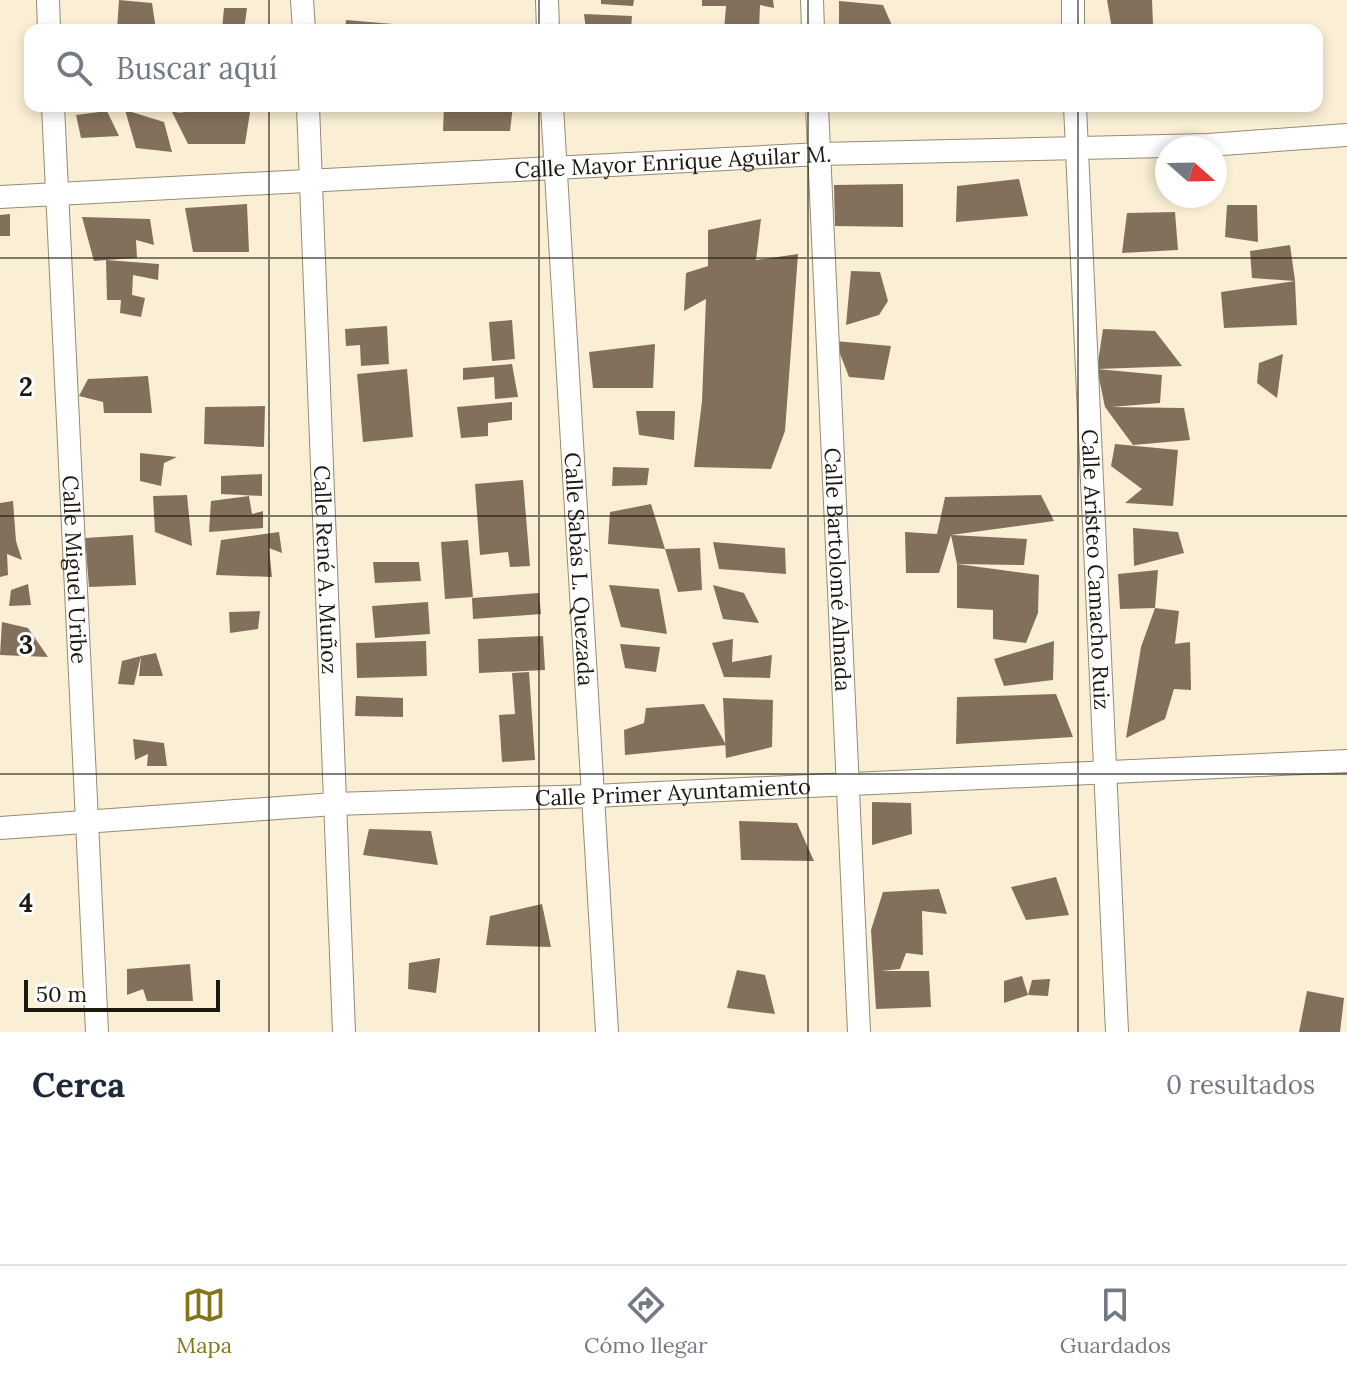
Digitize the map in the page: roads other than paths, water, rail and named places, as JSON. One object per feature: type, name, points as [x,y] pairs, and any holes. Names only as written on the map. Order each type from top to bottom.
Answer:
[{"type":"street","points":[[48,0],[49,24]]},
{"type":"street","points":[[302,0],[304,24]]},
{"type":"street","points":[[547,0],[548,24]]},
{"type":"street","points":[[812,0],[813,24]]},
{"type":"street","points":[[1073,0],[1073,24]]},
{"type":"street","name":"Calle Miguel Uribe","points":[[53,112],[97,1032]]},
{"type":"street","name":"Calle René A. Muñoz","points":[[308,112],[344,1032]]},
{"type":"street","name":"Calle Sabás L. Quezada","points":[[552,112],[607,1032]]},
{"type":"street","name":"Calle Bartolomé Almada","points":[[817,112],[859,1032]]},
{"type":"street","name":"Calle Aristeo Camacho Ruiz","points":[[1075,112],[1117,1032]]},
{"type":"street","name":"Calle Mayor Enrique Aguilar M.","points":[[0,197],[820,154],[1208,145],[1347,135]]},
{"type":"street","name":"Calle Primer Ayuntamiento","points":[[0,828],[334,804],[593,796],[1347,761]]}]
